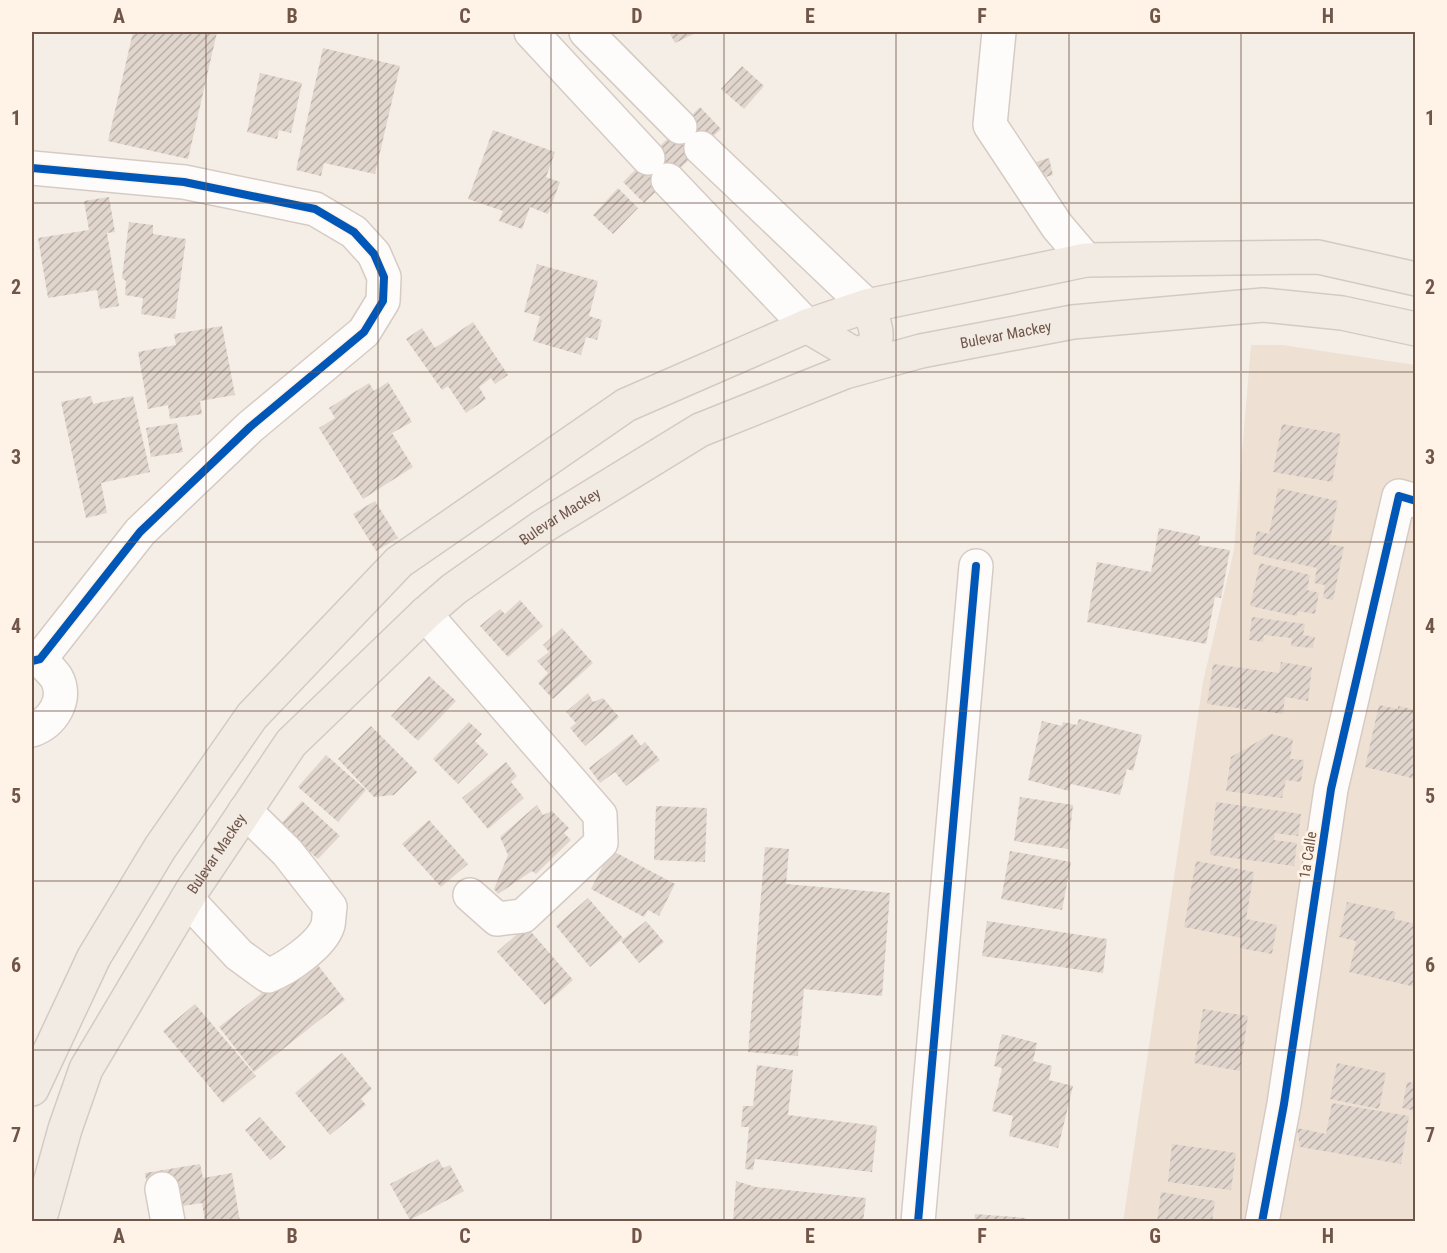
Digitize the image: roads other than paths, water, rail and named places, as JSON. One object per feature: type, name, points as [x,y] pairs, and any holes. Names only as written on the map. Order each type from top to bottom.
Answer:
[{"type":"main road","points":[[32,1089],[94,957],[160,848],[252,716],[399,562],[626,405],[807,326],[867,306],[1086,260],[1318,257],[1416,279]]},
{"type":"main road","name":"Bulevar Mackey","points":[[39,1221],[65,1129],[86,1069],[186,899],[291,743],[454,589],[542,528],[700,430],[866,363],[988,336],[1073,322],[1263,305],[1342,313],[1416,329]]},
{"type":"main road","points":[[807,326],[866,363],[877,337],[876,325],[867,306]]},
{"type":"street","points":[[531,32],[807,326]]},
{"type":"street","points":[[586,32],[690,138],[867,306]]},
{"type":"street","points":[[999,32],[990,125],[1057,226],[1086,260]]},
{"type":"street","points":[[32,168],[184,182],[315,209],[354,232],[375,254],[384,277],[383,301],[364,332],[250,427],[140,532],[35,660],[57,678],[61,700],[51,719],[32,730]]},
{"type":"street","name":"1a Calle","points":[[1262,1221],[1284,1104],[1331,789],[1407,498]]},
{"type":"street","points":[[918,1221],[976,566]]},
{"type":"street","points":[[425,614],[600,815],[601,843],[523,916],[497,919],[470,895]]},
{"type":"street","points":[[186,899],[238,955],[268,976],[284,969],[310,949],[328,927],[330,907],[287,852],[245,812]]},
{"type":"street","points":[[162,1189],[168,1221]]}]
